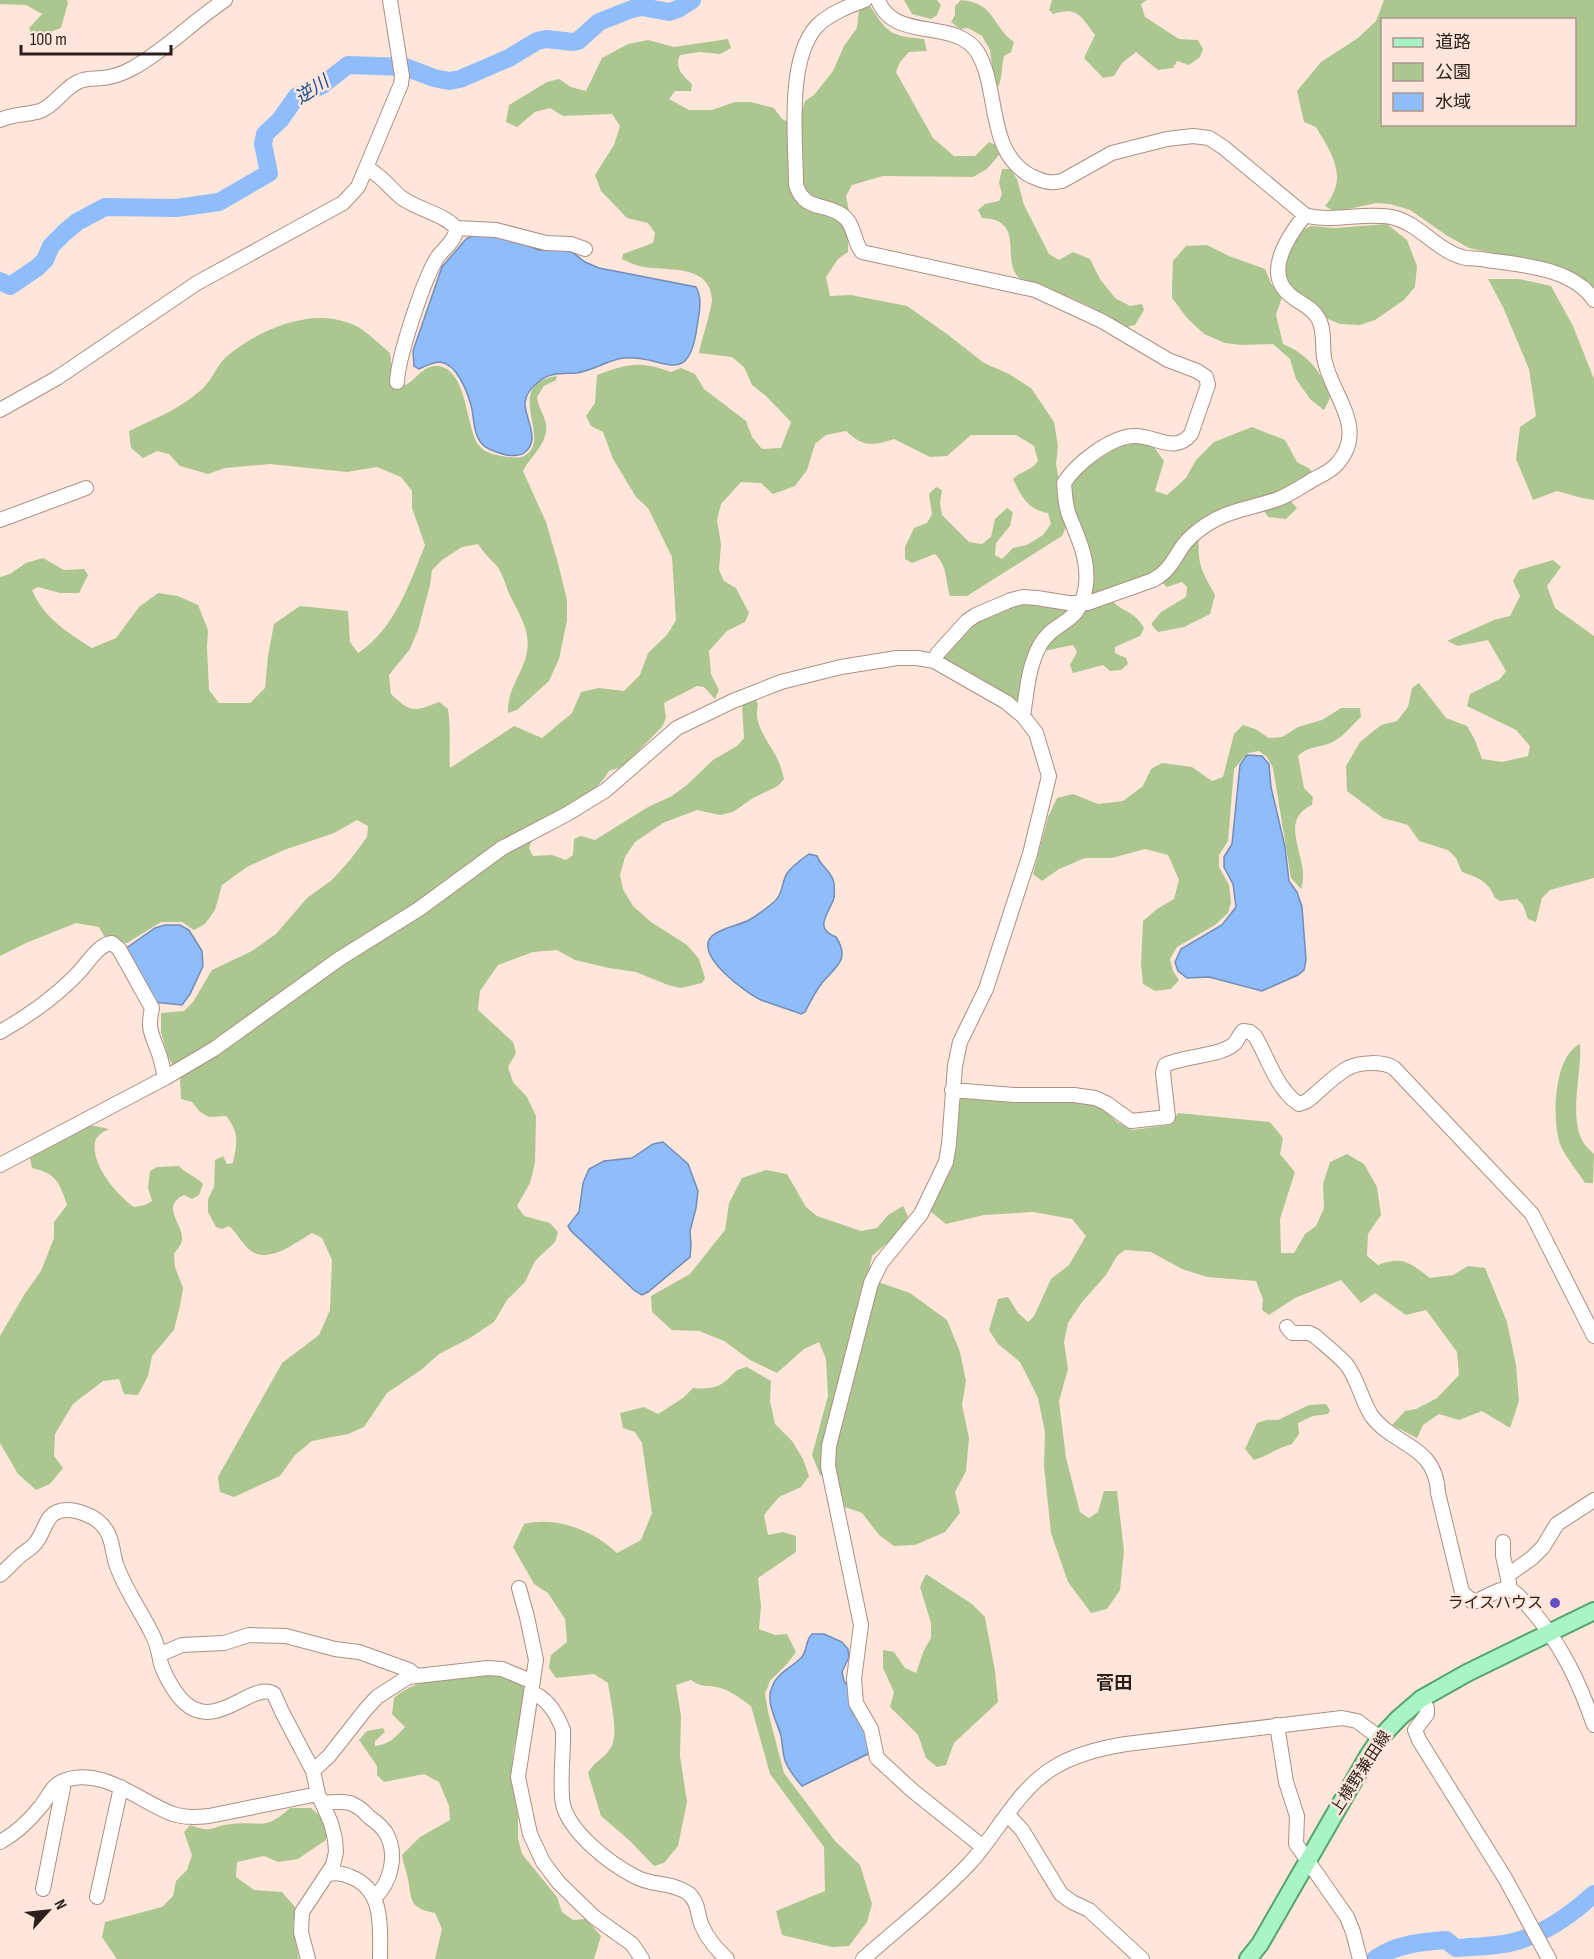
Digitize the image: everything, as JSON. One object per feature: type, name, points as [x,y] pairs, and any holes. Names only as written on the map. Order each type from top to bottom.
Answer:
[{"type":"main road","name":"上横野兼田線","points":[[1248,1959],[1260,1944],[1338,1806],[1380,1738],[1399,1718],[1421,1699],[1467,1673],[1594,1611]]},
{"type":"street","points":[[0,120],[40,111],[48,107],[70,86],[81,81],[105,78],[133,68],[172,42],[225,0]]},
{"type":"street","points":[[0,410],[57,378],[197,283],[343,203],[358,186],[401,84],[402,76],[390,0]]},
{"type":"street","points":[[865,0],[817,26],[798,64],[795,118],[796,185],[805,201],[840,213],[853,227],[857,246],[862,252],[1035,290],[1084,312],[1145,348],[1206,377],[1208,385],[1191,434],[1186,440],[1179,444],[1172,444],[1145,437],[1124,437],[1111,442],[1072,470],[1064,483],[1068,513],[1079,536],[1084,554],[1086,585],[1081,604],[1075,615],[1047,635],[1040,645],[1029,671],[1023,716]]},
{"type":"street","points":[[878,0],[890,19],[902,24],[945,33],[972,45],[985,69],[993,111],[1008,153],[1015,165],[1036,178],[1053,184],[1112,153],[1167,139],[1193,136],[1209,138],[1305,215],[1318,219],[1378,215],[1395,218],[1406,222],[1462,257],[1537,269],[1562,276],[1577,284],[1594,300]]},
{"type":"street","points":[[366,168],[375,172],[401,197],[418,208],[452,223],[457,232],[431,269],[400,362],[397,382]]},
{"type":"street","points":[[934,661],[938,653],[967,621],[1011,600],[1023,597],[1081,604],[1097,602],[1153,580],[1171,567],[1183,546],[1205,525],[1232,511],[1278,499],[1336,465],[1348,442],[1348,419],[1326,369],[1318,316],[1289,294],[1277,276],[1279,261],[1294,228],[1305,215]]},
{"type":"street","points":[[456,228],[496,230],[546,243],[572,244],[585,249]]},
{"type":"street","points":[[0,520],[86,488]]},
{"type":"street","points":[[0,1165],[165,1078],[241,1031],[339,959],[419,909],[502,848],[598,796],[677,728],[733,701],[781,682],[841,667],[897,657],[934,661],[989,692],[1023,716],[1036,733],[1047,765],[1049,776],[1047,790],[1030,854],[986,989],[960,1042],[952,1090],[946,1162],[921,1214],[881,1263],[874,1276],[831,1437],[828,1466],[861,1625],[854,1680],[855,1697],[860,1713],[871,1729],[877,1758],[913,1791],[983,1847]]},
{"type":"street","points":[[0,1032],[50,999],[80,971],[102,946],[112,943],[119,949],[152,1008],[149,1021],[151,1036],[160,1055],[165,1078]]},
{"type":"street","points":[[952,1090],[1095,1098],[1135,1122],[1168,1117],[1163,1072],[1165,1065],[1174,1060],[1216,1052],[1228,1047],[1235,1043],[1243,1031],[1255,1036],[1284,1089],[1291,1099],[1299,1104],[1307,1101],[1348,1068],[1357,1065],[1388,1064],[1532,1214],[1594,1336]]},
{"type":"street","points":[[1287,1327],[1292,1333],[1314,1336],[1346,1364],[1370,1413],[1379,1424],[1419,1451],[1431,1465],[1438,1482],[1438,1493],[1457,1581],[1467,1599],[1473,1602],[1502,1589],[1537,1553],[1557,1524],[1594,1500]]},
{"type":"street","points":[[0,1575],[38,1541],[50,1516],[65,1510],[88,1515],[99,1521],[106,1530],[118,1570],[150,1629],[170,1681],[184,1702],[193,1708],[209,1711],[220,1710],[257,1693],[265,1691],[274,1694],[313,1771],[335,1839],[336,1852],[328,1874],[302,1912],[301,1932],[308,1959]]},
{"type":"street","points":[[1503,1542],[1508,1582],[1550,1632],[1571,1667],[1594,1725]]},
{"type":"street","points":[[519,1588],[536,1660],[518,1777],[530,1834],[543,1862],[559,1883],[594,1917],[632,1944],[642,1959]]},
{"type":"street","points":[[161,1654],[182,1645],[224,1644],[249,1635],[286,1636],[359,1652],[409,1670],[415,1675]]},
{"type":"street","points":[[313,1771],[329,1756],[377,1697],[408,1677],[488,1668],[502,1669],[532,1687],[559,1719],[563,1730],[562,1801],[573,1827],[608,1858],[636,1878],[677,1887],[695,1899],[699,1919],[709,1939],[727,1959]]},
{"type":"street","points":[[1421,1699],[1427,1708],[1427,1714],[1415,1730],[1419,1740],[1505,1878],[1549,1959]]},
{"type":"street","points":[[863,1959],[969,1864],[1024,1793],[1052,1768],[1072,1758],[1126,1744],[1342,1718],[1356,1721],[1380,1738]]},
{"type":"street","points":[[1277,1725],[1286,1782],[1297,1816],[1296,1844],[1347,1917],[1360,1959]]},
{"type":"street","points":[[0,1842],[18,1832],[42,1805],[54,1786],[75,1778],[88,1778],[121,1787],[155,1806],[175,1814],[191,1817],[320,1798],[360,1808],[386,1832],[391,1854],[391,1871],[388,1881],[374,1898]]},
{"type":"street","points":[[43,1889],[63,1788],[62,1782]]},
{"type":"street","points":[[97,1897],[121,1787]]},
{"type":"street","points":[[1008,1815],[1022,1830],[1060,1894],[1095,1914],[1142,1959]]},
{"type":"street","points":[[328,1874],[337,1873],[355,1878],[369,1890],[374,1898],[380,1918],[380,1959]]},
{"type":"green space","points":[[0,0],[67,0],[68,3],[61,28],[33,38],[29,28],[42,14],[26,5],[0,4]]},
{"type":"green space","points":[[904,0],[937,0],[941,5],[937,15],[931,19],[912,14]]},
{"type":"green space","points":[[961,0],[981,6],[1014,42],[1011,52],[1004,56],[998,87],[994,83],[990,50],[982,36],[968,28],[960,29],[951,22],[955,15],[955,6]]},
{"type":"green space","points":[[1052,0],[1147,0],[1141,4],[1145,17],[1179,39],[1198,40],[1203,49],[1200,57],[1189,65],[1177,61],[1173,68],[1158,70],[1136,52],[1122,63],[1114,76],[1103,78],[1084,58],[1095,35],[1082,18],[1074,12],[1053,14],[1049,10]]},
{"type":"green space","points":[[1384,0],[1594,0],[1594,290],[1581,278],[1554,265],[1469,248],[1410,210],[1390,204],[1376,203],[1335,212],[1325,206],[1336,186],[1336,166],[1316,127],[1304,122],[1297,91],[1321,62],[1358,38],[1376,21]]},
{"type":"green space","points":[[870,6],[881,23],[891,32],[904,37],[924,39],[927,51],[909,52],[900,62],[896,72],[933,138],[954,156],[975,156],[989,142],[996,145],[999,155],[987,169],[973,177],[883,176],[852,185],[846,196],[849,211],[848,252],[838,259],[826,277],[830,296],[851,295],[907,306],[984,363],[1009,374],[1031,388],[1054,422],[1058,446],[1056,464],[1067,525],[1062,536],[967,596],[950,596],[944,569],[935,554],[912,563],[905,559],[905,547],[914,528],[927,523],[932,514],[929,494],[936,487],[942,490],[940,503],[942,515],[969,542],[982,544],[991,537],[995,519],[1007,508],[1013,512],[1010,526],[996,543],[995,555],[1002,559],[1013,548],[1027,545],[1043,535],[1051,524],[1048,513],[1030,505],[1013,479],[1038,461],[1034,446],[1016,435],[971,435],[947,456],[930,457],[894,439],[868,444],[846,431],[826,435],[815,444],[807,470],[795,486],[773,494],[761,483],[741,482],[721,504],[717,520],[721,544],[719,570],[724,581],[736,588],[749,613],[745,622],[727,631],[709,651],[711,674],[719,690],[715,699],[704,687],[697,686],[664,703],[666,718],[662,727],[622,767],[609,771],[594,790],[584,797],[531,824],[532,840],[529,848],[533,856],[552,855],[566,860],[573,855],[574,839],[581,836],[595,840],[648,807],[672,796],[713,760],[737,746],[744,738],[742,704],[755,698],[758,704],[759,725],[777,759],[784,779],[778,786],[753,798],[733,812],[720,815],[697,810],[663,823],[635,842],[625,857],[620,875],[623,889],[633,906],[651,922],[687,945],[699,959],[705,978],[702,983],[681,988],[636,972],[575,960],[557,950],[533,952],[498,965],[480,991],[478,1010],[513,1042],[516,1053],[508,1067],[513,1082],[527,1097],[536,1116],[535,1163],[530,1183],[517,1206],[524,1216],[550,1223],[558,1232],[555,1242],[535,1261],[525,1282],[507,1300],[494,1322],[439,1354],[421,1370],[387,1393],[364,1427],[348,1434],[312,1441],[295,1455],[280,1476],[234,1497],[220,1492],[218,1477],[282,1363],[319,1335],[330,1310],[332,1260],[322,1238],[312,1233],[283,1250],[266,1255],[251,1251],[229,1226],[222,1229],[216,1227],[208,1212],[208,1199],[214,1187],[215,1160],[223,1156],[227,1164],[233,1163],[236,1143],[234,1128],[226,1116],[209,1117],[200,1112],[192,1102],[181,1099],[180,1077],[168,1057],[161,1032],[161,1013],[184,1011],[193,1002],[212,970],[252,951],[276,934],[307,898],[332,880],[350,860],[367,837],[368,826],[357,820],[334,833],[284,850],[247,867],[222,885],[215,910],[205,924],[194,930],[182,922],[161,922],[127,943],[107,941],[99,927],[76,923],[0,956],[0,577],[10,574],[26,563],[43,558],[64,570],[84,569],[88,575],[79,593],[60,593],[38,587],[32,590],[49,616],[92,648],[116,638],[139,607],[158,593],[178,596],[198,605],[208,630],[209,690],[219,703],[250,703],[265,688],[274,624],[300,606],[348,611],[350,642],[358,653],[382,632],[391,619],[407,590],[425,545],[412,508],[412,491],[401,477],[377,467],[347,472],[270,464],[225,468],[208,474],[180,466],[169,454],[157,451],[143,458],[131,448],[129,431],[193,397],[205,386],[226,357],[255,337],[271,329],[306,319],[324,318],[342,321],[358,327],[390,353],[394,386],[407,384],[424,370],[433,366],[448,369],[460,387],[478,444],[485,451],[494,454],[518,457],[524,456],[532,448],[534,438],[530,401],[532,390],[540,381],[557,376],[556,380],[544,386],[537,397],[546,424],[545,437],[523,471],[546,522],[567,600],[567,620],[559,659],[549,681],[517,710],[508,713],[512,690],[524,663],[528,647],[526,630],[500,571],[478,544],[462,547],[442,560],[432,570],[418,630],[410,649],[389,675],[391,694],[408,708],[418,709],[439,702],[448,709],[450,768],[514,726],[542,738],[572,713],[581,692],[599,688],[624,691],[640,675],[648,653],[667,635],[676,620],[672,557],[648,508],[636,497],[613,459],[603,432],[591,426],[586,416],[595,403],[597,375],[634,365],[651,366],[671,372],[681,368],[695,374],[704,389],[746,421],[752,437],[762,449],[781,448],[791,422],[752,385],[744,367],[732,357],[699,353],[712,299],[704,280],[686,271],[641,266],[622,259],[623,254],[653,243],[655,233],[648,223],[627,218],[601,191],[595,175],[614,145],[620,126],[612,114],[563,116],[550,108],[535,112],[517,127],[506,122],[509,105],[547,82],[559,79],[571,87],[586,91],[602,58],[628,44],[648,40],[674,47],[728,39],[731,48],[720,54],[700,52],[680,55],[679,68],[692,84],[691,91],[675,91],[669,99],[689,110],[712,110],[735,102],[751,102],[774,108],[782,119],[791,123],[800,116],[805,101],[814,95],[833,71],[844,46],[857,28],[859,10]]},
{"type":"green space","points":[[1002,169],[1010,169],[1017,179],[1024,205],[1049,254],[1059,260],[1073,252],[1090,259],[1100,279],[1115,298],[1130,306],[1142,304],[1144,310],[1135,325],[1127,327],[1076,300],[1018,277],[1013,269],[1010,241],[1004,225],[995,220],[982,218],[978,210],[985,204],[999,201],[1002,194],[999,183]]},
{"type":"green space","points":[[1387,224],[1407,240],[1417,266],[1415,287],[1404,300],[1375,320],[1360,325],[1340,324],[1323,317],[1289,288],[1283,272],[1286,256],[1298,232],[1311,226],[1334,228]]},
{"type":"green space","points":[[1207,245],[1265,269],[1271,283],[1282,297],[1276,315],[1283,344],[1300,353],[1319,373],[1330,398],[1324,410],[1310,399],[1296,379],[1290,359],[1273,344],[1225,343],[1204,334],[1187,318],[1172,298],[1173,261],[1186,246]]},
{"type":"green space","points":[[1488,279],[1519,279],[1551,286],[1573,326],[1594,379],[1594,500],[1557,491],[1533,500],[1516,459],[1520,427],[1536,416],[1529,369],[1503,307]]},
{"type":"green space","points":[[1252,427],[1285,440],[1297,462],[1310,469],[1313,475],[1288,498],[1297,508],[1286,519],[1268,517],[1258,501],[1199,536],[1201,567],[1215,595],[1210,614],[1184,627],[1158,632],[1151,624],[1161,612],[1186,597],[1187,587],[1182,582],[1167,587],[1155,576],[1116,586],[1112,601],[1133,615],[1144,628],[1140,636],[1115,647],[1115,653],[1126,658],[1128,664],[1121,670],[1110,671],[1103,665],[1073,673],[1070,665],[1077,652],[1073,645],[1034,653],[1022,700],[1011,700],[944,663],[943,655],[972,625],[997,610],[1028,602],[1091,595],[1091,569],[1072,514],[1069,489],[1077,474],[1112,451],[1132,442],[1154,447],[1164,461],[1155,491],[1167,495],[1186,478],[1196,460],[1214,442]]},
{"type":"green space","points":[[1553,560],[1561,567],[1547,586],[1555,608],[1594,636],[1594,878],[1550,890],[1542,898],[1536,922],[1528,919],[1523,905],[1517,899],[1500,901],[1482,881],[1462,872],[1456,858],[1448,850],[1419,841],[1408,825],[1383,818],[1347,791],[1346,766],[1360,742],[1381,725],[1397,721],[1408,707],[1412,688],[1419,683],[1446,718],[1467,726],[1482,759],[1502,762],[1528,756],[1530,746],[1516,730],[1467,706],[1470,694],[1500,679],[1506,671],[1488,640],[1458,646],[1447,641],[1494,620],[1510,616],[1520,596],[1513,581],[1519,570]]},
{"type":"green space","points":[[1341,708],[1360,708],[1361,717],[1336,740],[1307,750],[1298,756],[1304,788],[1313,797],[1312,805],[1301,812],[1296,821],[1295,831],[1303,878],[1301,889],[1291,878],[1273,768],[1267,757],[1259,751],[1248,753],[1234,769],[1228,841],[1219,855],[1219,867],[1229,885],[1231,902],[1228,913],[1215,925],[1177,947],[1170,959],[1173,971],[1179,980],[1171,989],[1155,991],[1143,984],[1141,964],[1143,921],[1174,899],[1179,880],[1168,855],[1145,849],[1112,858],[1085,858],[1059,869],[1042,881],[1033,874],[1048,817],[1057,798],[1073,794],[1098,804],[1123,801],[1143,786],[1151,769],[1162,763],[1192,767],[1212,781],[1223,777],[1234,734],[1243,725],[1269,738],[1282,737],[1298,727],[1322,720]]},
{"type":"green space","points":[[1580,1044],[1576,1118],[1582,1140],[1594,1154],[1593,1183],[1585,1183],[1565,1153],[1557,1133],[1556,1105],[1560,1075],[1571,1051]]},
{"type":"green space","points":[[958,1097],[1065,1098],[1098,1104],[1117,1122],[1132,1130],[1170,1125],[1178,1113],[1270,1122],[1283,1138],[1280,1154],[1295,1172],[1280,1219],[1281,1253],[1294,1253],[1305,1234],[1316,1226],[1324,1208],[1323,1184],[1330,1162],[1347,1154],[1364,1164],[1377,1187],[1381,1215],[1368,1234],[1367,1256],[1378,1265],[1394,1261],[1405,1262],[1430,1278],[1453,1275],[1468,1266],[1485,1268],[1507,1322],[1516,1365],[1519,1401],[1510,1428],[1482,1411],[1459,1420],[1439,1414],[1423,1425],[1417,1438],[1392,1425],[1405,1411],[1416,1409],[1437,1398],[1459,1375],[1457,1352],[1426,1310],[1406,1315],[1375,1293],[1361,1303],[1341,1280],[1295,1298],[1269,1315],[1262,1310],[1263,1299],[1256,1281],[1207,1277],[1182,1269],[1151,1252],[1125,1250],[1117,1256],[1106,1275],[1082,1302],[1068,1323],[1064,1342],[1068,1369],[1059,1401],[1066,1458],[1080,1512],[1089,1518],[1098,1512],[1104,1491],[1117,1491],[1124,1551],[1120,1590],[1107,1609],[1091,1613],[1068,1582],[1051,1533],[1044,1466],[1045,1432],[1038,1398],[1020,1362],[998,1344],[989,1330],[998,1299],[1008,1297],[1018,1313],[1028,1322],[1034,1316],[1051,1279],[1069,1265],[1086,1236],[1072,1219],[1033,1212],[984,1215],[946,1224],[930,1211],[955,1149]]},
{"type":"green space","points":[[90,1125],[109,1129],[100,1134],[95,1142],[97,1160],[113,1187],[134,1207],[152,1201],[148,1188],[150,1171],[157,1167],[179,1166],[203,1184],[199,1195],[192,1199],[184,1195],[177,1199],[173,1209],[182,1239],[174,1254],[175,1267],[183,1288],[174,1330],[152,1356],[148,1376],[138,1395],[124,1394],[119,1379],[103,1381],[73,1404],[55,1434],[54,1456],[63,1468],[50,1484],[36,1490],[18,1474],[0,1443],[0,1336],[41,1271],[54,1238],[54,1222],[67,1205],[56,1180],[47,1173],[32,1168],[30,1158]]},
{"type":"green space","points":[[766,1170],[787,1174],[806,1207],[817,1216],[861,1231],[877,1228],[888,1215],[903,1206],[908,1216],[899,1233],[872,1256],[869,1270],[881,1283],[910,1293],[947,1320],[960,1352],[966,1381],[962,1405],[969,1438],[966,1471],[955,1492],[960,1513],[945,1532],[915,1545],[894,1546],[879,1535],[862,1513],[845,1507],[837,1495],[835,1478],[820,1475],[812,1455],[828,1396],[826,1359],[819,1342],[804,1349],[777,1373],[750,1360],[724,1341],[699,1331],[672,1330],[652,1312],[651,1296],[690,1274],[725,1230],[729,1203],[742,1178]]},
{"type":"green space","points":[[747,1367],[771,1381],[770,1401],[775,1424],[792,1441],[803,1459],[809,1476],[801,1487],[779,1497],[764,1515],[768,1535],[783,1532],[796,1536],[796,1552],[758,1578],[761,1606],[759,1629],[775,1635],[787,1634],[796,1652],[770,1681],[765,1694],[784,1773],[835,1841],[860,1865],[872,1904],[867,1922],[849,1946],[832,1947],[782,1935],[776,1911],[825,1891],[824,1847],[770,1774],[751,1706],[728,1691],[691,1680],[676,1685],[681,1716],[680,1756],[687,1802],[678,1846],[664,1863],[654,1866],[601,1816],[588,1773],[608,1752],[613,1743],[614,1726],[608,1683],[594,1674],[556,1678],[549,1668],[551,1655],[567,1642],[565,1619],[548,1593],[534,1584],[513,1547],[524,1524],[536,1522],[574,1527],[597,1538],[617,1553],[641,1540],[652,1513],[642,1443],[635,1432],[623,1428],[620,1413],[644,1407],[658,1414],[683,1398],[693,1388],[715,1387],[737,1370]]},
{"type":"green space","points":[[1326,1404],[1330,1410],[1328,1414],[1313,1416],[1298,1423],[1299,1434],[1292,1444],[1254,1460],[1245,1449],[1257,1423],[1278,1420],[1309,1405]]},
{"type":"green space","points":[[926,1574],[972,1604],[985,1617],[998,1702],[954,1743],[946,1765],[937,1767],[926,1758],[918,1735],[890,1707],[894,1692],[883,1668],[883,1650],[894,1652],[905,1668],[916,1673],[931,1638],[931,1623],[920,1587]]},
{"type":"green space","points":[[501,1672],[520,1681],[526,1688],[513,1753],[512,1784],[522,1854],[557,1897],[562,1912],[573,1920],[586,1919],[601,1936],[594,1959],[435,1959],[442,1929],[435,1913],[420,1909],[413,1902],[402,1855],[420,1837],[450,1820],[449,1806],[439,1782],[424,1774],[384,1782],[377,1775],[377,1766],[359,1740],[367,1731],[383,1728],[385,1732],[375,1741],[375,1746],[380,1745],[392,1740],[402,1731],[405,1727],[392,1714],[394,1698],[417,1684],[430,1680]]},
{"type":"green space","points":[[290,1808],[311,1808],[326,1821],[326,1840],[298,1859],[278,1862],[264,1856],[237,1862],[236,1877],[254,1890],[282,1892],[295,1907],[293,1928],[299,1959],[117,1959],[102,1937],[105,1922],[162,1907],[173,1896],[176,1881],[187,1870],[192,1855],[184,1832],[190,1825],[208,1829],[232,1824],[262,1824],[274,1820]]},
{"type":"water","points":[[478,233],[509,238],[539,250],[560,249],[572,252],[585,262],[599,268],[696,287],[700,301],[697,327],[693,347],[687,358],[680,364],[672,365],[638,358],[624,358],[582,372],[545,377],[529,392],[525,402],[532,435],[529,448],[522,454],[513,456],[487,448],[479,440],[469,399],[456,373],[440,362],[419,369],[414,366],[413,351],[442,267],[466,239]]},
{"type":"water","points":[[1247,755],[1262,756],[1269,764],[1271,787],[1285,847],[1289,881],[1297,892],[1302,907],[1306,960],[1304,970],[1298,975],[1262,991],[1209,977],[1187,978],[1178,971],[1175,962],[1181,949],[1222,925],[1236,907],[1233,884],[1224,867],[1224,857],[1232,844],[1240,765]]},
{"type":"water","points":[[809,854],[817,856],[833,879],[834,898],[824,924],[825,929],[836,937],[842,957],[840,963],[819,986],[805,1012],[801,1014],[761,1000],[734,982],[716,963],[710,954],[708,945],[714,934],[749,920],[775,901],[788,872]]},
{"type":"water","points":[[180,925],[189,930],[202,951],[203,966],[190,994],[182,1005],[154,1002],[125,949],[155,928]]},
{"type":"water","points":[[663,1142],[688,1164],[698,1191],[690,1231],[690,1257],[642,1295],[635,1291],[568,1226],[579,1212],[583,1183],[589,1169],[604,1161],[632,1158],[653,1144]]},
{"type":"water","points":[[812,1634],[824,1634],[842,1642],[848,1649],[849,1657],[842,1672],[848,1686],[852,1711],[864,1729],[870,1753],[802,1786],[785,1760],[770,1693],[777,1678],[803,1655]]},
{"type":"waterway","name":"逆川","points":[[0,281],[10,286],[38,267],[45,260],[51,246],[65,232],[77,222],[105,207],[176,208],[219,202],[269,173],[263,144],[265,134],[280,120],[297,96],[321,86],[348,65],[405,67],[434,78],[449,81],[460,79],[509,58],[537,41],[546,39],[578,41],[599,22],[632,9],[642,7],[669,12],[692,0]]},
{"type":"waterway","points":[[1375,1959],[1391,1950],[1418,1943],[1446,1940],[1456,1948],[1499,1945],[1524,1939],[1556,1923],[1594,1894]]},
{"type":"place","name":"ライスハウス","points":[[1555,1603]]},
{"type":"district","name":"菅田","points":[[1114,1683]]}]
